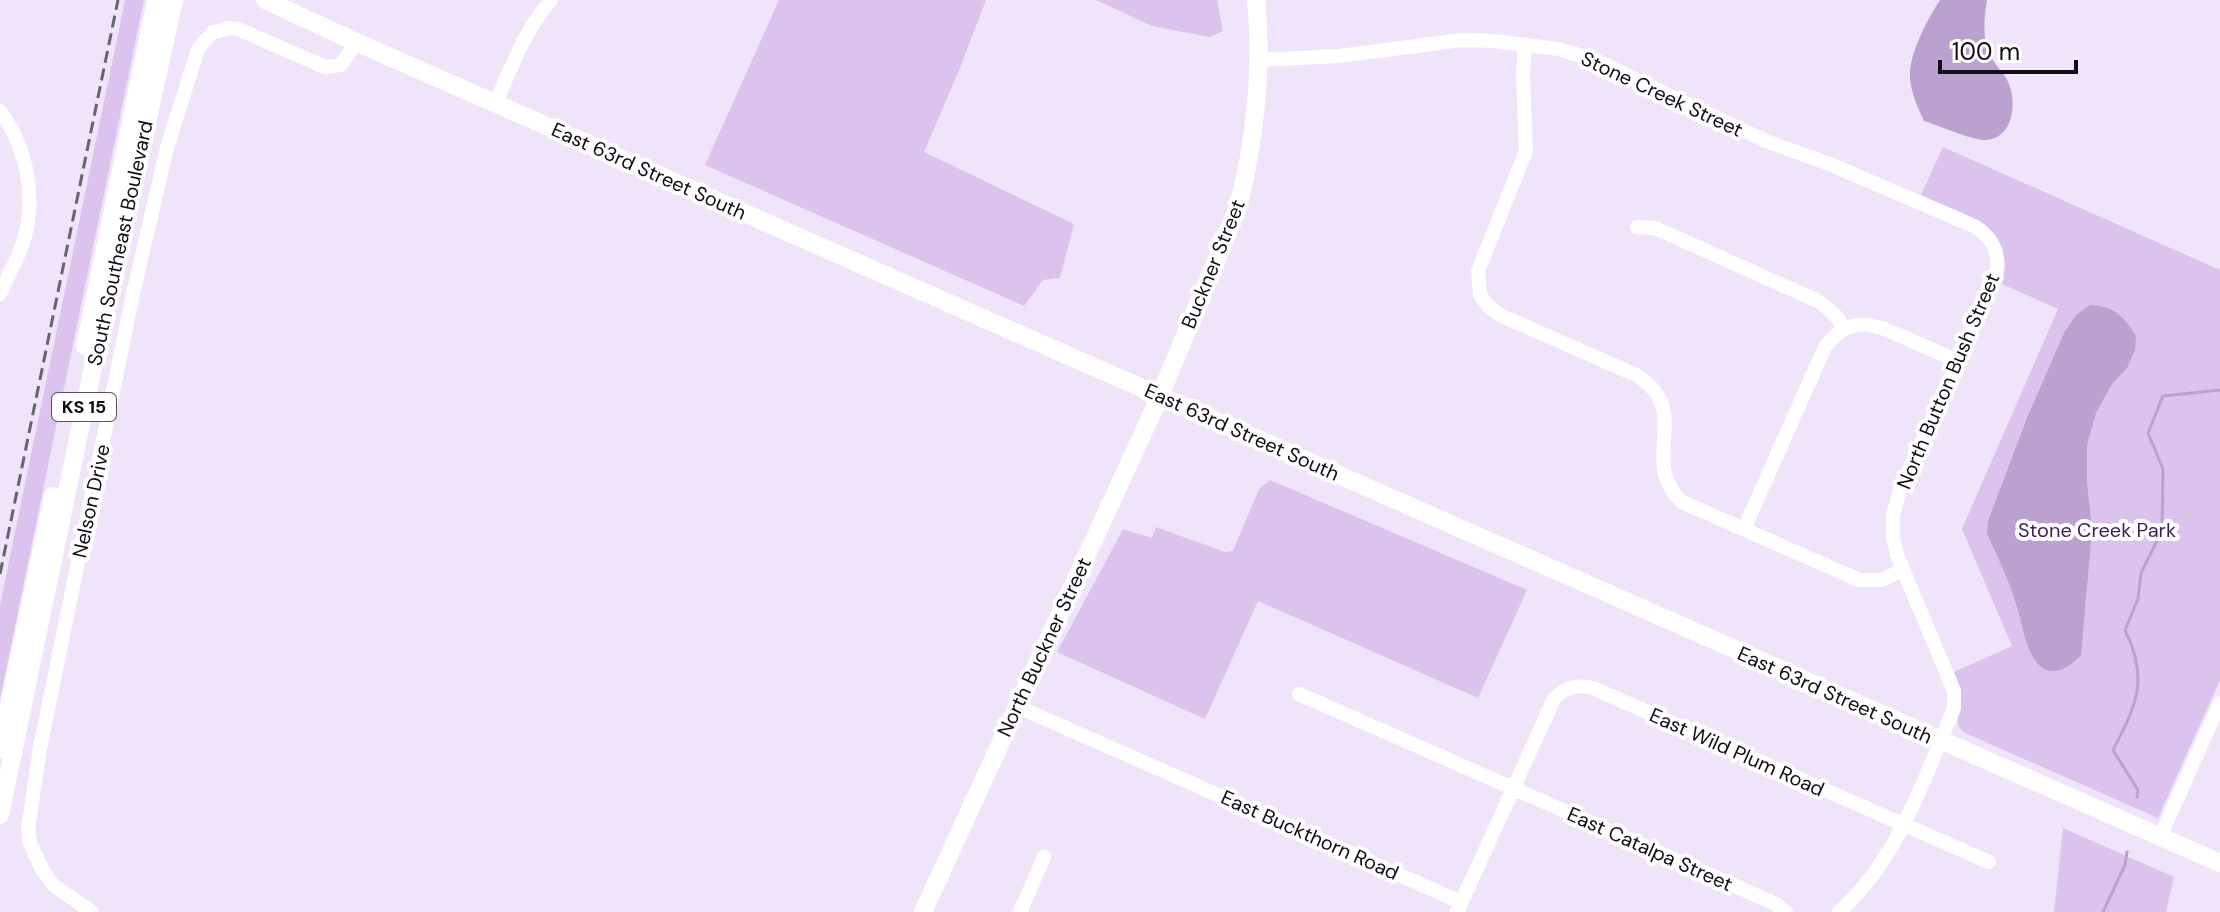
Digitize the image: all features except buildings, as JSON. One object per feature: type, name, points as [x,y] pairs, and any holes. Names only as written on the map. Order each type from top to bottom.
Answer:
[{"type":"main road","name":"South Southeast Boulevard","points":[[0,749],[156,0]]},
{"type":"main road","name":"South Southeast Boulevard","points":[[0,815],[96,352],[174,0]]},
{"type":"main road","name":"East 63rd Street South","points":[[265,0],[495,104],[1163,389],[1940,741],[2220,863]]},
{"type":"main road","name":"Buckner Street","points":[[1163,389],[1237,210],[1244,183],[1258,60],[1256,0]]},
{"type":"main road","name":"North Buckner Street","points":[[923,912],[1163,389]]},
{"type":"street","points":[[495,104],[524,38],[551,0]]},
{"type":"street","name":"Nelson Drive","points":[[92,912],[53,885],[35,857],[28,829],[40,748],[161,170],[194,56],[208,36],[217,31],[238,29],[333,68],[346,61],[356,42]]},
{"type":"street","name":"Stone Creek Street","points":[[1258,60],[1339,56],[1462,40],[1559,49],[1595,60],[1766,141],[1832,165],[1978,228],[1994,246]]},
{"type":"street","points":[[1525,45],[1526,151],[1478,271],[1481,298],[1500,315],[1648,383],[1663,406],[1666,420],[1662,468],[1666,482],[1674,495],[1691,507],[1859,580],[1881,580],[1903,570]]},
{"type":"street","points":[[0,111],[15,135],[26,166],[29,201],[23,243],[0,294]]},
{"type":"street","points":[[1637,227],[1655,228],[1820,302],[1837,317],[1844,329]]},
{"type":"street","name":"North Button Bush Street","points":[[1839,912],[1875,875],[1889,855],[1954,708],[1954,691],[1903,570],[1893,536],[1893,515],[1904,479],[1995,278],[1998,255],[1994,246]]},
{"type":"street","points":[[1744,529],[1825,347],[1844,329],[1872,324],[1958,361]]},
{"type":"street","name":"East Wild Plum Road","points":[[1512,789],[1554,699],[1571,687],[1593,688],[1989,862]]},
{"type":"street","name":"East Catalpa Street","points":[[1299,694],[1776,904],[1786,912]]},
{"type":"street","points":[[2160,837],[2220,703]]},
{"type":"street","name":"East Buckthorn Road","points":[[1016,706],[1459,907]]},
{"type":"street","points":[[1459,907],[1512,789]]},
{"type":"street","points":[[1020,912],[1044,857]]},
{"type":"green space","points":[[125,0],[144,0],[0,699],[0,605]]},
{"type":"green space","points":[[779,0],[986,0],[924,152],[1074,224],[1060,278],[1043,280],[1024,306],[705,165]]},
{"type":"green space","points":[[1096,0],[1217,0],[1223,31],[1210,37],[1152,26]]},
{"type":"green space","name":"Stone Creek Park","points":[[1943,147],[2220,270],[2220,680],[2158,818],[1965,733],[1958,726],[1959,693],[1954,672],[2012,646],[1962,529],[2058,309],[2002,284],[2005,264],[2002,248],[1994,235],[1969,216],[1921,195]]},
{"type":"green space","points":[[1270,480],[1527,590],[1478,698],[1258,601],[1205,719],[1057,652],[1123,529],[1152,538],[1156,527],[1225,552],[1233,551],[1259,489]]},
{"type":"green space","points":[[2063,828],[2174,877],[2166,912],[2054,912]]},
{"type":"shaded area","points":[[1940,0],[1987,0],[1987,48],[2008,83],[2013,104],[2006,129],[1993,139],[1970,137],[1924,121],[1915,100],[1910,78],[1912,59]]},
{"type":"shaded area","points":[[2090,305],[2106,307],[2127,323],[2136,336],[2135,350],[2127,368],[2112,384],[2096,413],[2087,445],[2092,530],[2081,655],[2061,670],[2049,671],[2038,664],[2030,651],[2010,586],[1987,533],[1988,521],[2027,418],[2064,333],[2076,315]]},
{"type":"waterway","points":[[2137,797],[2138,790],[2113,750],[2134,705],[2137,691],[2137,663],[2125,630],[2138,599],[2141,573],[2162,531],[2163,469],[2148,433],[2163,396],[2220,390]]},
{"type":"waterway","points":[[2103,912],[2125,865],[2127,852]]},
{"type":"railway","points":[[0,574],[118,0]]}]
